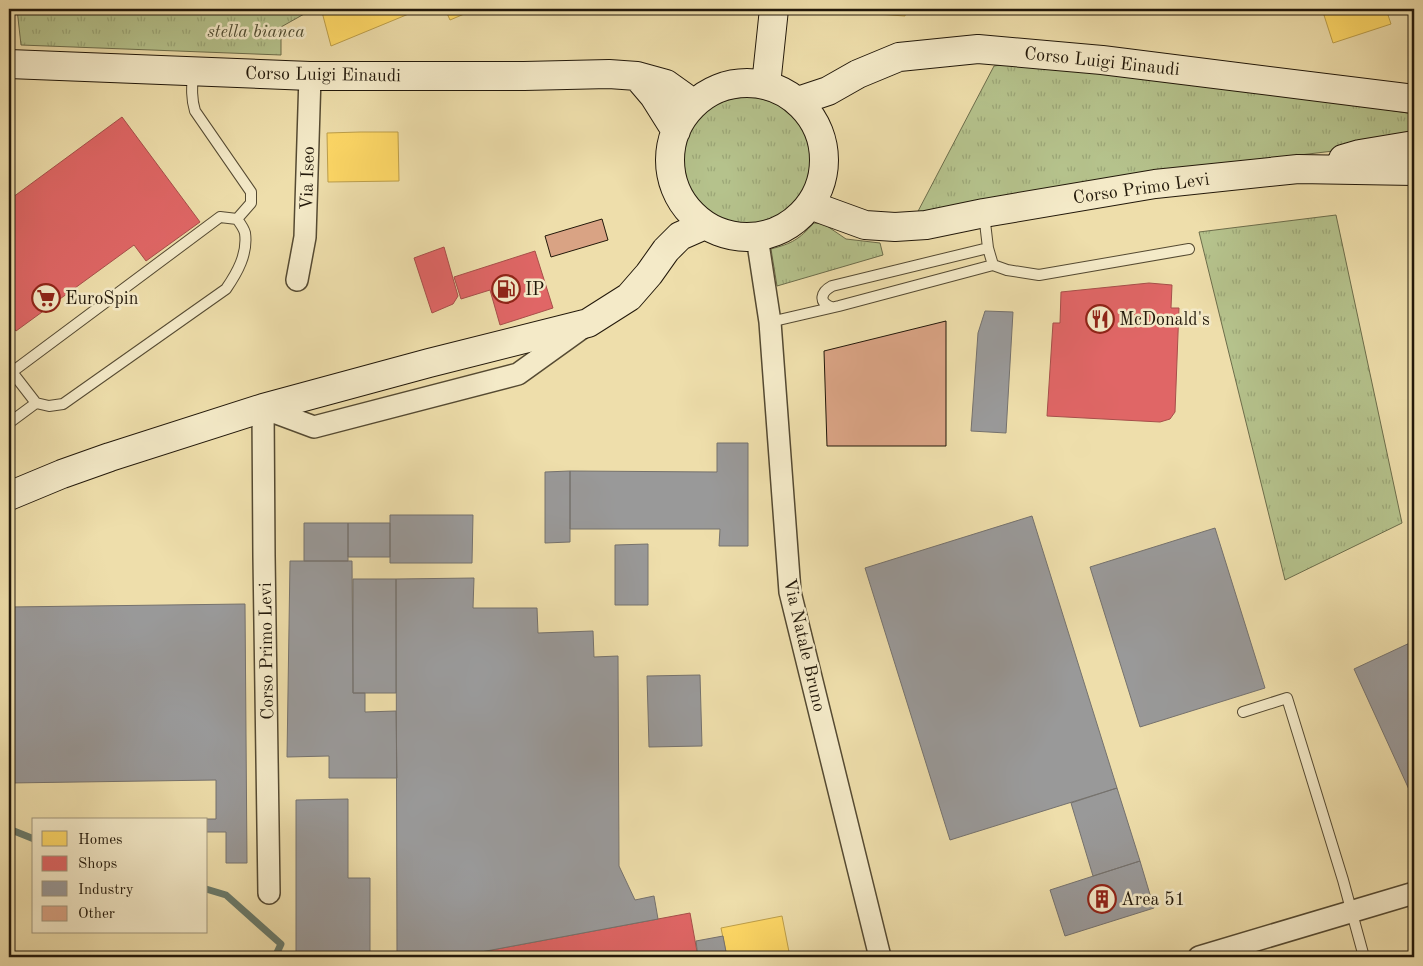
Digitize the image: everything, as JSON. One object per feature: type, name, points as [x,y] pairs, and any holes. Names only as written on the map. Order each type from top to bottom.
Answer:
[{"type":"main road","points":[[758,84],[773,20]]},
{"type":"main road","name":"Corso Luigi Einaudi","points":[[798,101],[828,91],[858,74],[899,57],[978,49],[1102,60],[1414,99]]},
{"type":"main road","name":"Corso Luigi Einaudi","points":[[9,64],[310,76],[609,74],[637,76],[666,84],[694,104]]},
{"type":"main road","points":[[637,76],[654,96],[676,131]]},
{"type":"main road","points":[[758,84],[782,91],[798,101],[813,118],[822,140],[825,162],[821,185],[810,205],[796,221],[778,232],[757,237],[736,237],[715,231],[698,220],[684,206],[675,188],[670,169],[670,150],[676,131],[694,104],[711,92],[730,85],[758,84]]},
{"type":"main road","name":"Corso Primo Levi","points":[[1298,170],[1360,154],[1414,146]]},
{"type":"main road","name":"Corso Primo Levi","points":[[810,205],[865,225],[895,227],[926,225],[984,213],[1155,184],[1298,170],[1414,171]]},
{"type":"main road","points":[[666,250],[674,225],[675,188]]},
{"type":"main road","points":[[9,496],[110,457],[264,408],[429,363],[588,323],[629,297],[666,250],[680,236],[705,225]]},
{"type":"street","name":"Via Iseo","points":[[297,280],[305,237],[310,76]]},
{"type":"street","name":"Via Natale Bruno","points":[[757,237],[770,322],[790,592],[880,957]]},
{"type":"street","name":"Corso Primo Levi","points":[[264,408],[264,556],[269,893]]},
{"type":"street","points":[[1199,957],[1414,893]]},
{"type":"lane","points":[[194,72],[191,93],[195,111],[251,192],[250,203],[238,219]]},
{"type":"lane","points":[[984,213],[988,248],[993,265]]},
{"type":"lane","points":[[220,217],[238,219],[245,232],[245,252],[237,273],[226,290],[63,404],[49,406],[36,403],[10,371],[220,217]]},
{"type":"lane","points":[[831,307],[826,305],[823,295],[825,290],[832,286],[988,248]]},
{"type":"lane","points":[[770,322],[993,265],[1007,270],[1039,276],[1189,249]]},
{"type":"lane","points":[[9,424],[36,403]]},
{"type":"lane","points":[[1243,712],[1287,698],[1343,880],[1364,957]]},
{"type":"green space","name":"stella bianca","points":[[17,9],[313,9],[281,27],[281,55],[21,45]]},
{"type":"green space","points":[[1051,57],[1414,114],[1414,138],[1350,149],[1183,169],[915,217],[994,66]]},
{"type":"green space","points":[[747,97],[760,98],[772,102],[793,116],[807,137],[811,149],[811,175],[807,187],[793,208],[772,222],[760,226],[747,227],[734,226],[722,222],[701,208],[687,187],[683,175],[682,162],[683,149],[687,137],[701,116],[722,102],[734,98]]},
{"type":"green space","points":[[1336,215],[1402,523],[1285,580],[1199,232]]},
{"type":"green space","points":[[814,223],[824,224],[846,239],[880,243],[883,255],[777,286],[771,249],[795,240]]},
{"type":"building: Homes","points":[[330,9],[409,9],[411,13],[331,46],[322,12]]},
{"type":"building: Homes","points":[[445,9],[476,9],[450,20]]},
{"type":"building: Homes","points":[[864,9],[906,9],[905,16],[863,13]]},
{"type":"building: Homes","points":[[1011,9],[1070,9],[1070,11],[1011,12]]},
{"type":"building: Homes","points":[[1322,9],[1386,9],[1391,24],[1333,43]]},
{"type":"building: Homes","points":[[398,132],[399,181],[328,182],[327,133]]},
{"type":"building: Homes","points":[[782,916],[790,957],[727,957],[721,928]]},
{"type":"building: Shops","points":[[122,117],[200,222],[146,261],[134,245],[16,331],[9,321],[9,200]]},
{"type":"building: Shops","points":[[444,247],[458,296],[453,304],[432,313],[414,258]]},
{"type":"building: Shops","points":[[535,251],[553,308],[500,325],[490,290],[461,299],[454,277]]},
{"type":"building: Shops","points":[[1149,283],[1172,285],[1171,308],[1179,308],[1175,412],[1170,419],[1160,422],[1047,416],[1053,323],[1060,323],[1061,292]]},
{"type":"building: Shops","points":[[690,913],[698,957],[454,957],[658,919]]},
{"type":"building: Industry","points":[[985,311],[1013,312],[1006,433],[971,431],[978,333]]},
{"type":"building: Industry","points":[[1414,313],[1414,337],[1409,314]]},
{"type":"building: Industry","points":[[717,443],[748,443],[748,546],[719,546],[720,529],[570,529],[570,471],[717,472]]},
{"type":"building: Industry","points":[[570,471],[570,542],[545,543],[545,472]]},
{"type":"building: Industry","points":[[390,515],[473,515],[472,563],[390,563]]},
{"type":"building: Industry","points":[[1032,516],[1117,788],[950,840],[865,568]]},
{"type":"building: Industry","points":[[304,523],[348,523],[348,561],[304,561]]},
{"type":"building: Industry","points":[[348,523],[390,523],[390,557],[348,557]]},
{"type":"building: Industry","points":[[1215,528],[1265,688],[1140,727],[1090,567]]},
{"type":"building: Industry","points":[[648,544],[648,605],[615,605],[615,545]]},
{"type":"building: Industry","points":[[290,561],[352,561],[353,693],[365,693],[365,712],[396,711],[397,778],[329,778],[329,756],[287,757]]},
{"type":"building: Industry","points":[[474,578],[473,608],[537,608],[538,633],[593,631],[594,657],[618,656],[619,866],[635,900],[654,896],[658,919],[454,957],[397,957],[396,579]]},
{"type":"building: Industry","points":[[353,579],[396,579],[396,693],[353,693]]},
{"type":"building: Industry","points":[[245,604],[247,863],[226,863],[226,832],[208,832],[208,819],[216,819],[216,780],[9,783],[9,607]]},
{"type":"building: Industry","points":[[1414,641],[1414,795],[1412,796],[1354,669]]},
{"type":"building: Industry","points":[[700,675],[702,746],[649,747],[647,676]]},
{"type":"building: Industry","points":[[1117,788],[1140,861],[1093,876],[1071,803]]},
{"type":"building: Industry","points":[[348,799],[348,878],[370,878],[370,957],[296,957],[296,800]]},
{"type":"building: Industry","name":"Area 51","points":[[1140,861],[1154,908],[1065,936],[1050,890]]},
{"type":"building: Industry","points":[[723,936],[727,957],[698,957],[696,941]]},
{"type":"building: Other","points":[[602,219],[608,240],[551,257],[545,236]]},
{"type":"building: Other","points":[[946,321],[946,446],[827,446],[824,351]]},
{"type":"waterway","points":[[9,829],[32,838]]},
{"type":"waterway","points":[[208,890],[226,895],[281,944],[275,957]]},
{"type":"place","name":"IP","points":[[506,289]]},
{"type":"place","name":"EuroSpin","points":[[46,298]]},
{"type":"place","name":"McDonald's","points":[[1100,319]]},
{"type":"place","name":"Area 51","points":[[1102,899]]}]
